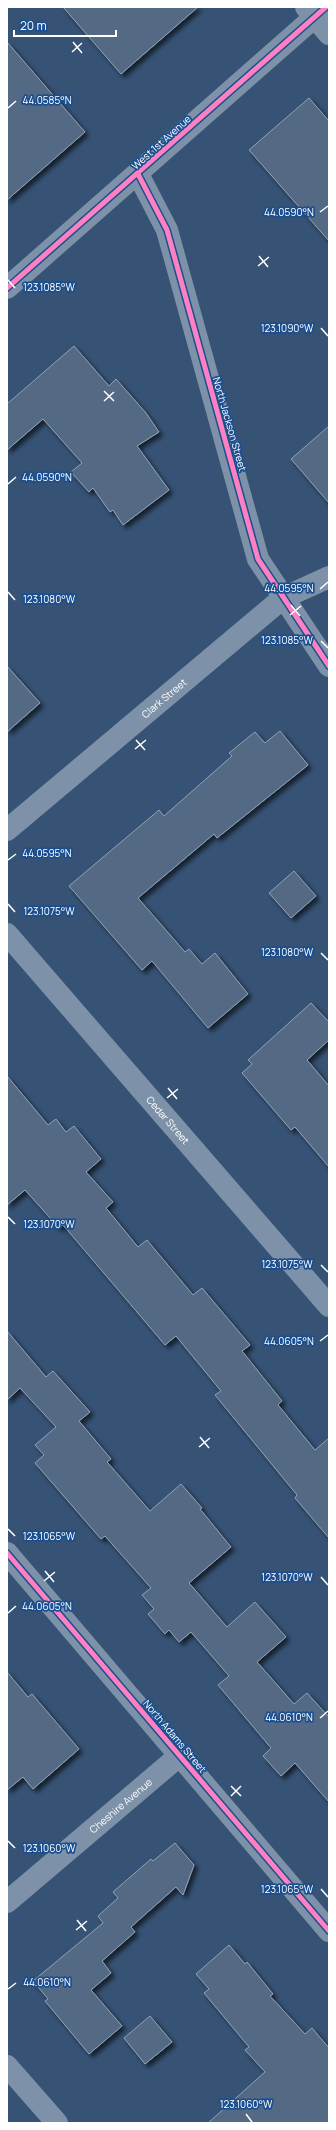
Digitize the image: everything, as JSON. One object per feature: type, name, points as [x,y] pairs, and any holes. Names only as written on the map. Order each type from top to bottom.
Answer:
[{"type":"street","points":[[315,10],[329,34]]},
{"type":"street","name":"West 1st Avenue","points":[[7,288],[138,174],[315,10]]},
{"type":"street","name":"North Jackson Street","points":[[138,174],[167,230],[258,559],[329,666]]},
{"type":"street","name":"Clark Street","points":[[7,830],[283,598],[329,577]]},
{"type":"street","name":"Cedar Street","points":[[7,934],[329,1306]]},
{"type":"street","name":"North Adams Street","points":[[7,1553],[329,1932]]},
{"type":"street","name":"Cheshire Avenue","points":[[7,1902],[179,1756]]},
{"type":"street","points":[[7,2066],[57,2123]]},
{"type":"building","points":[[63,7],[198,7],[121,74]]},
{"type":"building","points":[[7,42],[85,132],[7,200]]},
{"type":"building","points":[[309,98],[329,121],[329,241],[249,150]]},
{"type":"building","points":[[74,346],[109,386],[116,379],[146,413],[159,432],[137,446],[169,490],[123,525],[113,510],[110,512],[93,488],[89,492],[71,472],[82,463],[43,419],[7,450],[7,404]]},
{"type":"building","points":[[329,426],[329,503],[291,459]]},
{"type":"building","points":[[7,666],[40,703],[7,732]]},
{"type":"building","points":[[280,731],[308,765],[217,838],[214,834],[138,898],[185,952],[189,949],[202,964],[215,953],[248,994],[208,1028],[152,961],[142,970],[69,886],[159,810],[164,816],[232,756],[229,753],[255,732],[265,743]]},
{"type":"building","points":[[294,871],[316,896],[291,918],[269,893]]},
{"type":"building","points":[[311,1003],[329,1022],[329,1040],[307,1060],[329,1086],[329,1167],[295,1127],[291,1130],[242,1073],[252,1064],[248,1060]]},
{"type":"building","points":[[7,1076],[48,1125],[56,1119],[66,1132],[74,1126],[101,1159],[86,1172],[113,1202],[106,1208],[138,1247],[147,1240],[193,1295],[202,1288],[250,1345],[242,1351],[282,1401],[278,1405],[315,1450],[329,1438],[329,1538],[295,1498],[297,1495],[215,1395],[221,1391],[176,1336],[165,1345],[63,1225],[59,1228],[25,1190],[7,1205]]},
{"type":"building","points":[[7,1331],[46,1377],[53,1371],[90,1412],[79,1421],[111,1459],[107,1462],[150,1511],[181,1484],[202,1508],[200,1509],[231,1547],[189,1583],[227,1627],[255,1602],[286,1637],[257,1662],[294,1704],[307,1693],[329,1717],[329,1802],[295,1763],[281,1776],[263,1756],[271,1748],[218,1685],[229,1676],[191,1632],[179,1642],[169,1630],[165,1634],[148,1614],[154,1609],[142,1595],[151,1588],[105,1536],[101,1539],[35,1463],[44,1455],[35,1445],[56,1427],[20,1388],[7,1400]]},
{"type":"building","points":[[7,1672],[28,1697],[32,1694],[79,1749],[33,1789],[23,1777],[7,1790]]},
{"type":"building","points":[[175,1843],[194,1865],[183,1895],[176,1887],[131,1927],[135,1932],[102,1961],[111,1973],[91,1990],[122,2026],[89,2054],[45,2001],[48,1999],[33,1981],[103,1923],[98,1916],[118,1898],[113,1892],[151,1859],[153,1861]]},
{"type":"building","points":[[229,1945],[245,1964],[247,1962],[273,1994],[270,1996],[305,2034],[312,2028],[329,2048],[329,2123],[208,2123],[265,2072],[245,2050],[249,2047],[204,1993],[209,1989],[196,1974]]},
{"type":"building","points":[[150,2016],[172,2042],[145,2064],[124,2038]]},
{"type":"cycle path","points":[[7,288],[326,7]]},
{"type":"cycle path","points":[[138,174],[167,230],[258,559],[329,666]]},
{"type":"cycle path","points":[[7,1553],[329,1931]]}]
